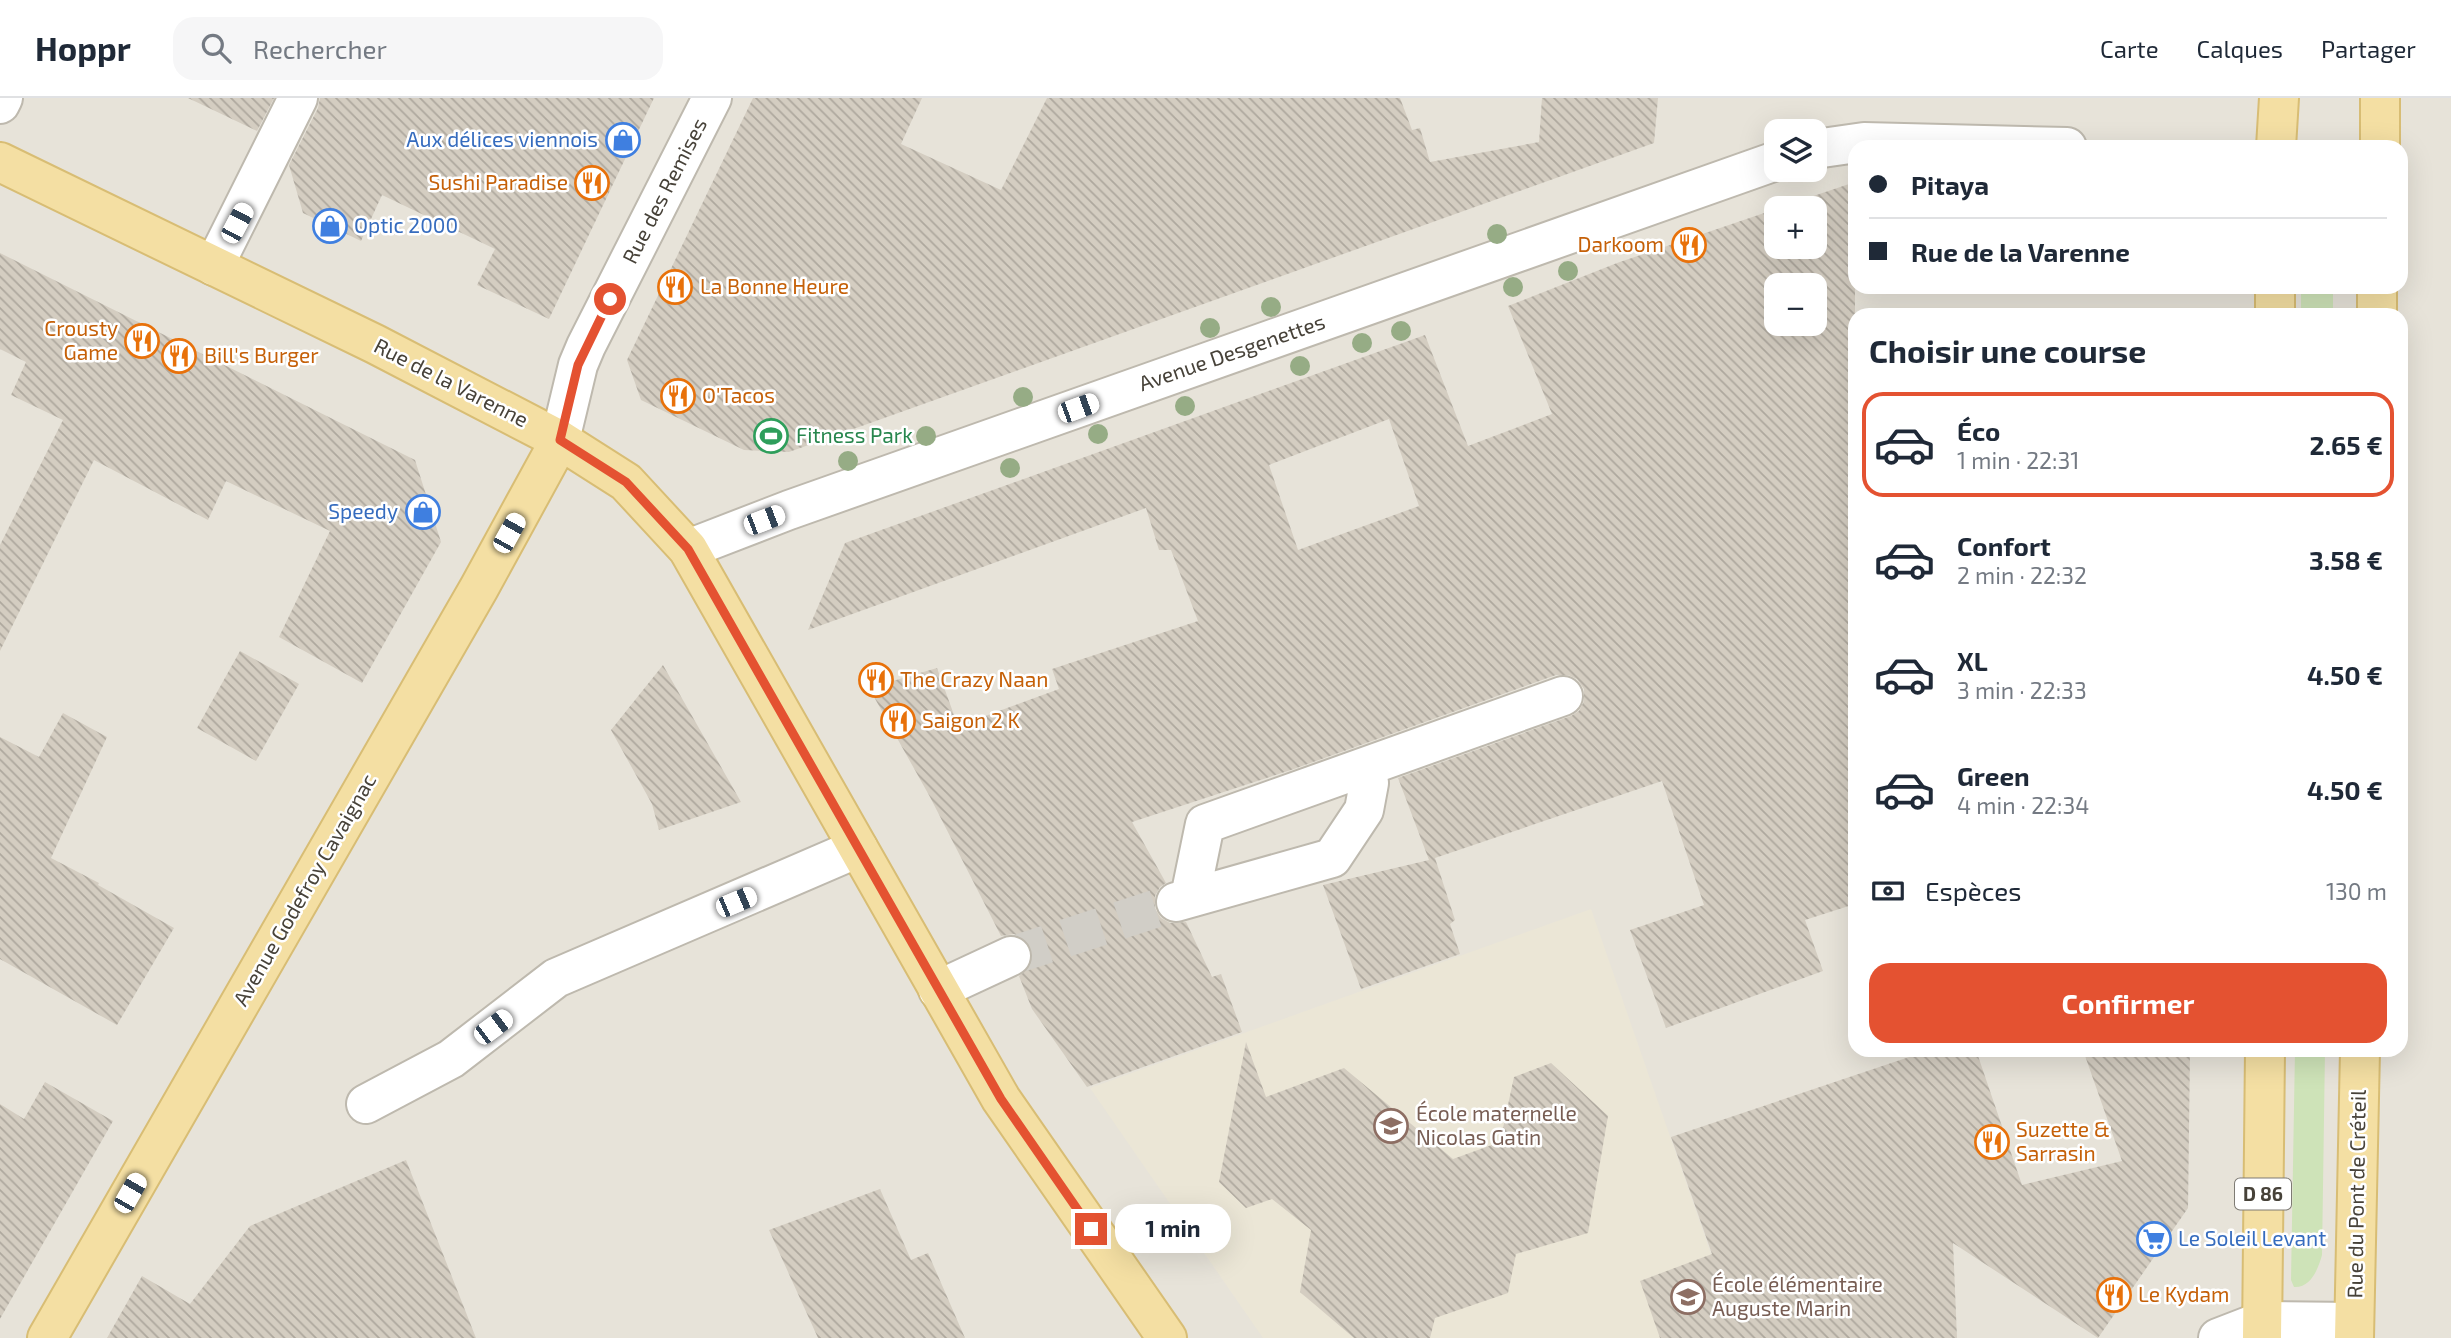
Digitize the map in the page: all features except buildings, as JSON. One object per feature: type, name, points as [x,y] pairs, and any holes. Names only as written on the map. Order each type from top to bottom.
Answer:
[{"type":"main road","points":[[2276,140],[2279,98]]},
{"type":"main road","points":[[2380,98],[2380,140]]},
{"type":"main road","name":"Rue de la Varenne","points":[[0,162],[461,387],[560,440],[626,482],[688,549],[1001,1099],[1167,1338]]},
{"type":"main road","name":"Avenue Godefroy Cavaignac","points":[[47,1338],[479,587],[560,440]]},
{"type":"main road","name":"D 86","points":[[2262,1330],[2264,1057]]},
{"type":"main road","name":"Rue du Pont de Créteil","points":[[2354,1330],[2360,1057]]},
{"type":"street","points":[[0,104],[3,98]]},
{"type":"street","points":[[214,266],[298,98]]},
{"type":"street","name":"Rue des Remises","points":[[560,440],[578,365],[586,346],[712,98]]},
{"type":"street","points":[[1827,147],[1848,144]]},
{"type":"street","name":"Avenue Desgenettes","points":[[688,549],[789,510],[1764,165]]},
{"type":"street","points":[[1369,783],[1364,810],[1332,858],[1183,899],[1205,824],[1563,696]]},
{"type":"street","points":[[366,1104],[451,1059],[556,978],[858,848]]},
{"type":"street","points":[[938,990],[1011,956]]},
{"type":"street","points":[[2218,1338],[2262,1330],[2354,1330]]},
{"type":"shaded area","points":[[0,98],[2451,98],[2451,1338],[0,1338]]},
{"type":"shaded area","name":"École maternelle Nicolas Gatin","points":[[1591,909],[1712,1257],[1802,1338],[1263,1338],[1090,1088]]},
{"type":"green space","points":[[2301,294],[2333,294],[2333,308],[2301,308]]},
{"type":"green space","points":[[2295,1057],[2325,1057],[2322,1255],[2316,1272],[2309,1281],[2294,1287],[2291,1280]]},
{"type":"tunnel","points":[[1011,956],[1176,902]]},
{"type":"place","name":"Aux délices viennois","points":[[623,140]]},
{"type":"place","name":"Sushi Paradise","points":[[592,183]]},
{"type":"place","name":"Optic 2000","points":[[330,226]]},
{"type":"place","name":"Darkoom","points":[[1689,245]]},
{"type":"place","name":"La Bonne Heure","points":[[675,287]]},
{"type":"place","name":"Crousty Game","points":[[142,341]]},
{"type":"place","name":"Bill's Burger","points":[[179,356]]},
{"type":"place","name":"O'Tacos","points":[[678,396]]},
{"type":"place","name":"Fitness Park","points":[[771,436]]},
{"type":"place","name":"Speedy","points":[[423,512]]},
{"type":"place","name":"The Crazy Naan","points":[[876,680]]},
{"type":"place","name":"Saigon 2 K","points":[[898,721]]},
{"type":"place","name":"École maternelle Nicolas Gatin","points":[[1391,1126]]},
{"type":"place","name":"Suzette & Sarrasin","points":[[1992,1142]]},
{"type":"place","name":"Le Soleil Levant","points":[[2154,1239]]},
{"type":"place","name":"Le Kydam","points":[[2114,1295]]},
{"type":"place","name":"École élémentaire Auguste Marin","points":[[1688,1297]]},
{"type":"route","points":[[610,299],[578,365],[560,440],[626,482],[688,549],[1001,1099],[1091,1229]]}]
